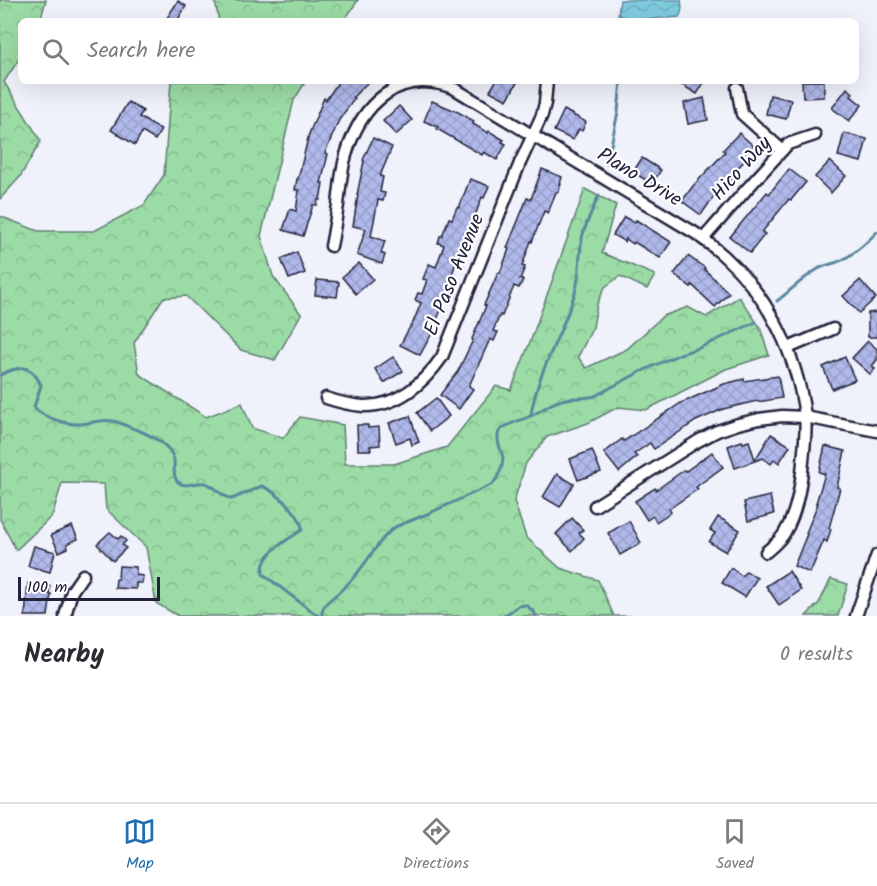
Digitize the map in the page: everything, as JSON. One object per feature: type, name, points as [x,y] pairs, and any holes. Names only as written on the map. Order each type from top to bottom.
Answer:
[{"type":"street","name":"Plano Drive","points":[[331,246],[342,172],[352,138],[364,117],[377,101],[394,88],[409,84]]},
{"type":"street","name":"Plano Drive","points":[[440,84],[455,89],[695,233],[724,256],[757,293],[788,348],[805,417],[803,469],[792,517],[784,534],[766,552]]},
{"type":"street","name":"El Paso Avenue","points":[[326,398],[346,404],[366,406],[382,403],[411,391],[432,371],[442,357],[543,109],[547,84]]},
{"type":"street","points":[[737,88],[742,114],[783,150]]},
{"type":"street","name":"Hico Way","points":[[703,239],[788,144],[815,135]]},
{"type":"street","points":[[788,348],[833,329]]},
{"type":"street","points":[[595,507],[698,441],[738,424],[782,416],[805,417],[877,431]]},
{"type":"street","points":[[856,616],[877,555]]},
{"type":"street","points":[[65,616],[72,591],[83,576]]},
{"type":"green space","points":[[0,0],[46,0],[41,18],[18,18],[18,61],[4,82],[41,141],[20,177],[0,199]]},
{"type":"green space","points":[[213,0],[358,0],[346,18],[218,18]]},
{"type":"green space","points":[[171,84],[304,84],[294,100],[261,236],[273,276],[301,314],[275,360],[241,350],[186,296],[163,298],[134,343],[139,374],[206,417],[242,403],[252,428],[283,438],[300,417],[343,425],[345,464],[394,464],[447,447],[496,386],[511,390],[585,189],[616,205],[602,253],[655,275],[647,289],[620,276],[605,287],[597,304],[593,327],[578,357],[586,368],[627,349],[663,316],[688,307],[706,317],[739,297],[760,327],[769,355],[726,369],[646,410],[618,407],[588,423],[547,437],[526,463],[514,501],[526,537],[560,568],[598,580],[614,616],[178,616],[156,603],[146,547],[106,509],[104,484],[62,483],[52,516],[16,550],[0,519],[0,216],[38,231],[94,231],[144,205],[164,175]]},
{"type":"green space","points":[[831,579],[848,584],[838,616],[806,616],[819,603]]},
{"type":"water","points":[[620,0],[681,0],[682,11],[679,17],[628,18],[618,15]]},
{"type":"building","points":[[178,1],[186,6],[179,18],[167,18]]},
{"type":"building","points":[[337,84],[366,84],[353,97],[355,98],[339,120],[325,153],[328,154],[321,183],[323,183],[320,200],[317,205],[313,205],[303,236],[283,230],[290,209],[296,211],[299,190],[295,190],[309,134],[324,98],[326,100]]},
{"type":"building","points":[[494,84],[516,84],[507,100],[490,91]]},
{"type":"building","points":[[680,84],[703,84],[697,94]]},
{"type":"building","points":[[802,84],[824,84],[824,97],[803,98]]},
{"type":"building","points":[[847,88],[853,93],[851,96],[862,105],[849,121],[832,108]]},
{"type":"building","points":[[770,95],[791,100],[786,119],[766,114]]},
{"type":"building","points":[[704,98],[708,120],[688,124],[684,103]]},
{"type":"building","points":[[432,101],[458,112],[474,121],[473,124],[504,140],[502,142],[506,144],[497,160],[484,152],[482,155],[437,129],[438,127],[424,121]]},
{"type":"building","points":[[128,102],[143,111],[139,117],[161,130],[155,140],[142,132],[135,145],[111,130]]},
{"type":"building","points":[[399,106],[412,120],[396,135],[383,121]]},
{"type":"building","points":[[564,110],[586,122],[582,131],[579,129],[573,140],[554,131]]},
{"type":"building","points":[[739,133],[756,148],[734,172],[737,175],[721,191],[719,189],[701,215],[682,201]]},
{"type":"building","points":[[844,133],[867,139],[861,162],[838,156]]},
{"type":"building","points":[[373,138],[392,147],[380,176],[383,177],[380,192],[385,193],[383,201],[378,200],[371,236],[385,241],[381,253],[385,255],[382,264],[357,255],[366,229],[353,226],[363,160]]},
{"type":"building","points":[[642,158],[661,170],[652,184],[633,172]]},
{"type":"building","points":[[830,161],[846,176],[831,193],[815,177]]},
{"type":"building","points":[[542,169],[562,177],[561,184],[548,213],[544,211],[531,241],[522,266],[525,267],[520,279],[523,280],[519,288],[514,286],[502,316],[500,315],[493,331],[498,332],[494,341],[490,339],[469,386],[473,389],[459,409],[440,395],[458,371],[473,340],[486,306],[484,305],[500,273],[509,249],[507,248],[527,198],[531,199]]},
{"type":"building","points":[[789,169],[806,182],[762,232],[765,234],[750,253],[730,237]]},
{"type":"building","points":[[470,179],[489,186],[484,198],[482,197],[472,224],[475,224],[459,265],[456,263],[449,282],[451,283],[431,335],[420,355],[400,345],[421,303],[415,300],[418,293],[422,294],[427,280],[423,279],[429,264],[436,267],[444,245],[438,243],[440,236],[449,218],[452,219],[457,207],[459,208]]},
{"type":"building","points":[[624,217],[635,223],[636,220],[671,242],[660,258],[634,242],[633,244],[626,239],[625,242],[613,235]]},
{"type":"building","points":[[297,252],[305,273],[289,279],[281,259]]},
{"type":"building","points":[[688,256],[705,268],[729,293],[715,307],[692,285],[691,287],[674,274]]},
{"type":"building","points":[[359,263],[373,279],[356,294],[342,277]]},
{"type":"building","points":[[317,280],[339,282],[337,297],[315,295]]},
{"type":"building","points":[[860,280],[876,298],[859,313],[843,296]]},
{"type":"building","points":[[877,312],[877,337],[868,337],[868,313]]},
{"type":"building","points":[[868,341],[877,349],[877,360],[872,366],[875,369],[870,374],[852,358]]},
{"type":"building","points":[[393,357],[403,371],[384,383],[375,369]]},
{"type":"building","points":[[845,357],[855,380],[832,389],[823,367]]},
{"type":"building","points":[[778,376],[782,398],[723,409],[696,421],[654,449],[650,443],[634,454],[637,457],[619,472],[604,453],[622,439],[624,441],[681,403],[724,384],[744,379],[744,381]]},
{"type":"building","points":[[436,398],[449,416],[430,431],[417,413]]},
{"type":"building","points":[[410,416],[419,442],[412,445],[410,438],[396,443],[389,423]]},
{"type":"building","points":[[357,425],[368,425],[368,428],[379,427],[380,445],[370,446],[371,450],[358,450]]},
{"type":"building","points":[[771,434],[790,446],[779,463],[774,459],[771,464],[763,458],[735,468],[728,446],[749,441],[755,460]]},
{"type":"building","points":[[825,446],[845,451],[837,487],[840,488],[829,528],[831,529],[827,542],[824,540],[810,573],[794,566],[818,503],[816,503],[825,474],[819,472]]},
{"type":"building","points":[[592,450],[601,472],[578,480],[570,459]]},
{"type":"building","points":[[712,452],[723,467],[696,487],[698,489],[669,509],[671,512],[656,522],[653,516],[647,520],[635,501],[655,488],[656,490],[684,470],[686,471]]},
{"type":"building","points":[[557,474],[574,484],[560,507],[543,497]]},
{"type":"building","points":[[770,496],[774,514],[748,521],[744,502]]},
{"type":"building","points":[[718,517],[740,530],[726,552],[709,542],[715,533],[710,530]]},
{"type":"building","points":[[572,518],[583,530],[579,533],[584,538],[572,551],[556,534]]},
{"type":"building","points":[[629,521],[641,543],[620,555],[608,533]]},
{"type":"building","points":[[72,526],[78,539],[67,544],[68,548],[59,552],[51,535]]},
{"type":"building","points":[[110,532],[118,539],[121,536],[126,541],[122,545],[126,548],[113,561],[97,544]]},
{"type":"building","points":[[34,546],[55,552],[50,572],[28,566]]},
{"type":"building","points":[[119,566],[136,567],[136,575],[143,576],[142,583],[136,583],[136,589],[115,588]]},
{"type":"building","points":[[731,568],[742,576],[746,571],[757,578],[745,597],[722,583]]},
{"type":"building","points":[[789,571],[801,590],[779,605],[766,586]]},
{"type":"building","points":[[28,583],[50,586],[48,616],[25,616]]},
{"type":"waterway","points":[[607,164],[618,112],[621,84]]},
{"type":"waterway","points":[[531,415],[539,383],[576,289],[583,234],[599,195]]},
{"type":"waterway","points":[[777,301],[818,269],[841,261],[853,253],[877,232]]},
{"type":"waterway","points":[[322,616],[326,604],[353,578],[381,540],[395,527],[493,484],[502,465],[503,458],[498,439],[499,432],[503,428],[558,401],[595,396],[640,372],[756,322]]},
{"type":"waterway","points":[[0,375],[19,368],[33,372],[41,385],[34,407],[49,417],[76,424],[113,421],[155,438],[172,455],[175,477],[181,484],[205,483],[232,499],[262,486],[274,493],[298,517],[302,530],[270,553],[263,566],[263,574],[318,616]]},
{"type":"waterway","points":[[504,616],[518,606],[526,605],[536,616]]}]
